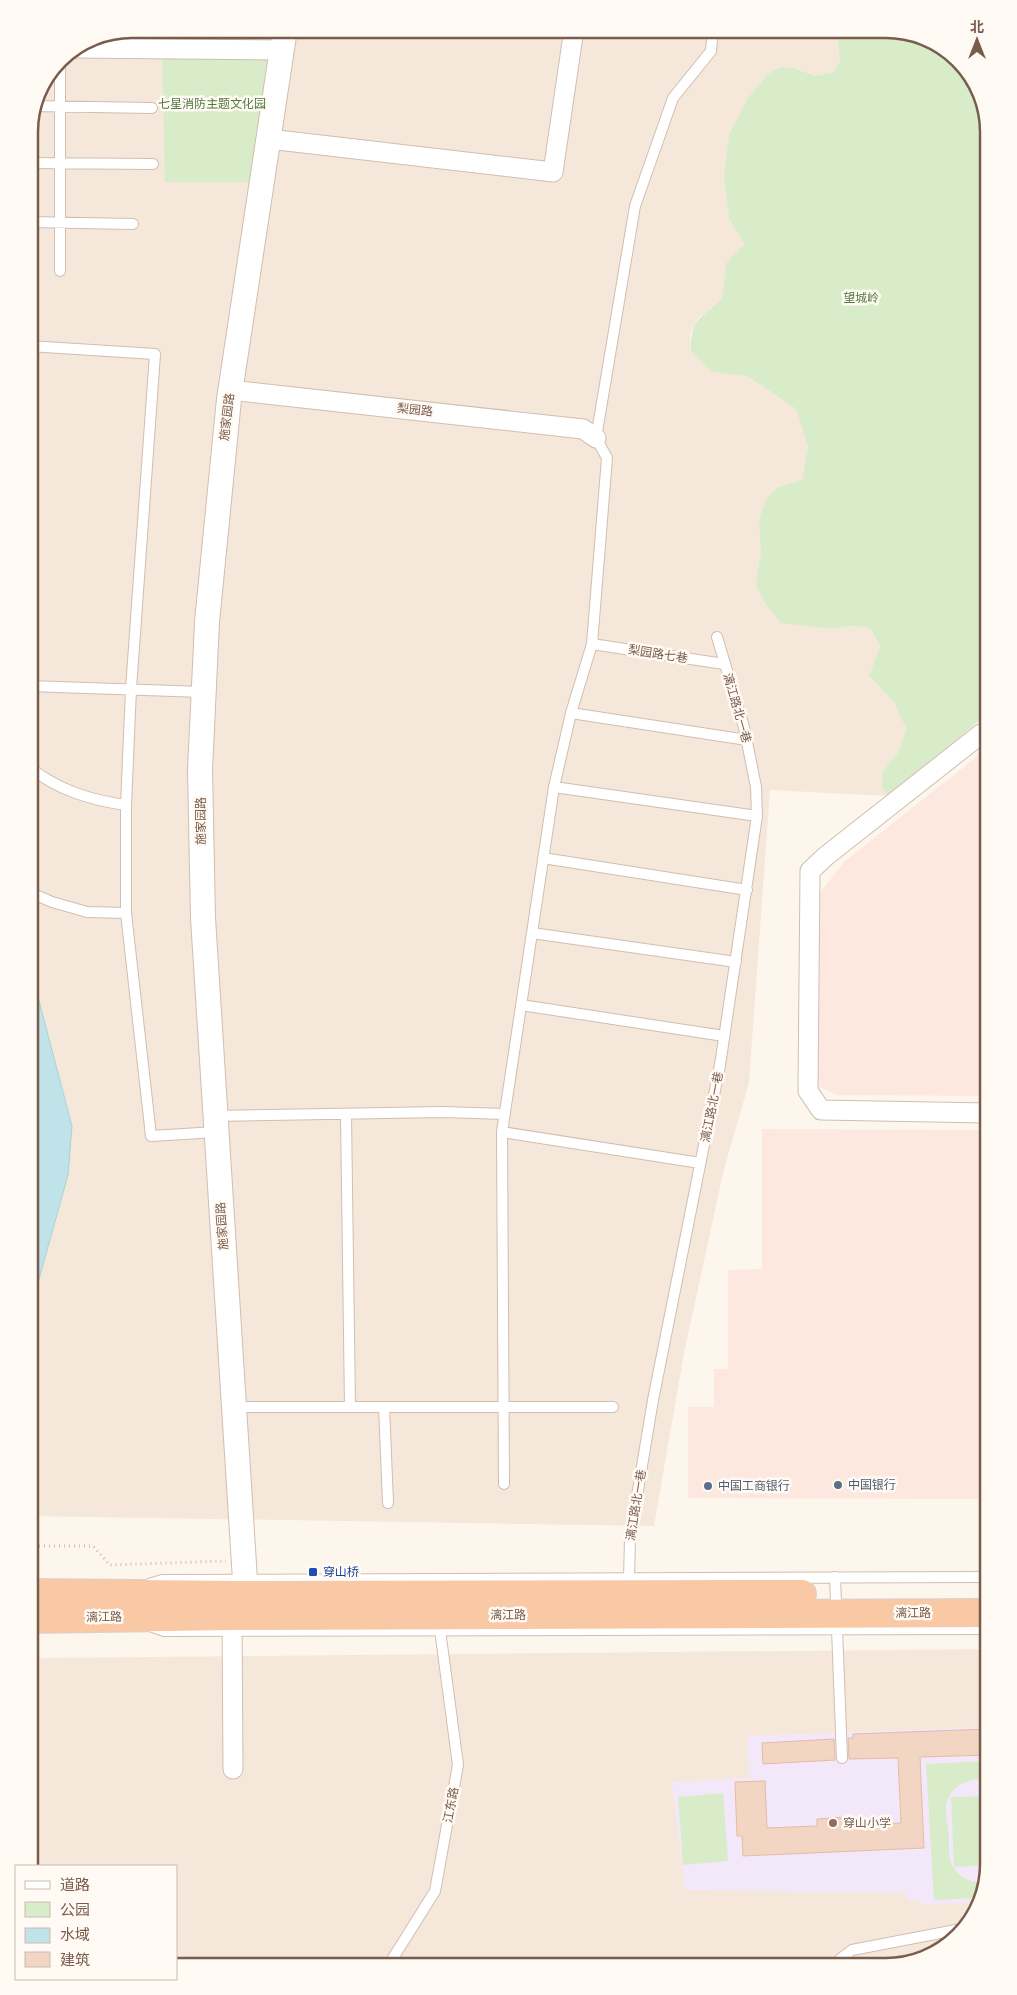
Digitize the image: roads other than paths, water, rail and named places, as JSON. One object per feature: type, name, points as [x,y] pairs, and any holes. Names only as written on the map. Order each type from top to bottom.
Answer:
[{"type":"highway","name":"漓江路","points":[[38,1594],[121,1605]]},
{"type":"highway","name":"漓江路","points":[[836,1604],[980,1595]]},
{"type":"highway","name":"漓江路","points":[[38,1618],[121,1605],[238,1596],[836,1604],[980,1613]]},
{"type":"street","points":[[269,139],[553,172],[573,38]]},
{"type":"street","points":[[91,47],[284,39]]},
{"type":"street","name":"施家园路","points":[[238,1596],[234,1407],[203,918],[200,770],[203,692],[214,543],[230,390],[284,39]]},
{"type":"street","name":"梨园路","points":[[230,390],[583,429],[596,438]]},
{"type":"street","points":[[980,735],[826,856],[810,871],[808,1091],[821,1110],[980,1113]]},
{"type":"street","points":[[233,1769],[238,1596]]},
{"type":"lane","points":[[504,1484],[502,1132],[554,787],[571,713],[592,644],[607,458],[596,438],[635,206],[673,98],[711,51],[712,38]]},
{"type":"lane","points":[[60,71],[60,271]]},
{"type":"lane","points":[[41,106],[152,108]]},
{"type":"lane","points":[[38,163],[153,164]]},
{"type":"lane","points":[[38,222],[133,224]]},
{"type":"lane","points":[[38,347],[155,354],[130,689],[126,805],[126,913],[151,1136],[216,1124],[346,1114],[443,1112],[505,1114]]},
{"type":"lane","name":"漓江路北一巷","points":[[630,1579],[630,1538],[653,1400],[724,1036],[757,816],[756,787],[747,740],[717,637]]},
{"type":"lane","name":"梨园路七巷","points":[[592,644],[724,664]]},
{"type":"lane","points":[[38,686],[203,692]]},
{"type":"lane","points":[[571,713],[747,740]]},
{"type":"lane","points":[[38,773],[64,789],[96,800],[126,805]]},
{"type":"lane","points":[[554,787],[757,816]]},
{"type":"lane","points":[[543,858],[747,890]]},
{"type":"lane","points":[[38,896],[52,902],[88,912],[126,913]]},
{"type":"lane","points":[[532,933],[736,962]]},
{"type":"lane","points":[[521,1004],[724,1036]]},
{"type":"lane","points":[[346,1114],[350,1407]]},
{"type":"lane","points":[[502,1132],[700,1163]]},
{"type":"lane","points":[[234,1407],[613,1407]]},
{"type":"lane","points":[[384,1407],[388,1503]]},
{"type":"lane","points":[[121,1605],[162,1580],[238,1596],[440,1630],[836,1604],[980,1578]]},
{"type":"lane","points":[[238,1596],[630,1579],[836,1604],[980,1628]]},
{"type":"lane","points":[[836,1604],[842,1758]]},
{"type":"lane","name":"江东路","points":[[393,1957],[435,1892],[458,1765],[440,1630]]},
{"type":"lane","points":[[841,1958],[852,1950],[950,1931]]},
{"type":"water","points":[[38,997],[72,1126],[68,1175],[38,1283]]},
{"type":"place","name":"中国银行","points":[[838,1485]]},
{"type":"place","name":"中国工商银行","points":[[708,1486]]},
{"type":"place","name":"穿山桥","points":[[313,1572]]},
{"type":"place","name":"穿山小学","points":[[833,1823]]},
{"type":"park label","name":"七星消防主题文化园","points":[[212,104]]},
{"type":"park label","name":"望城岭","points":[[861,298]]}]
